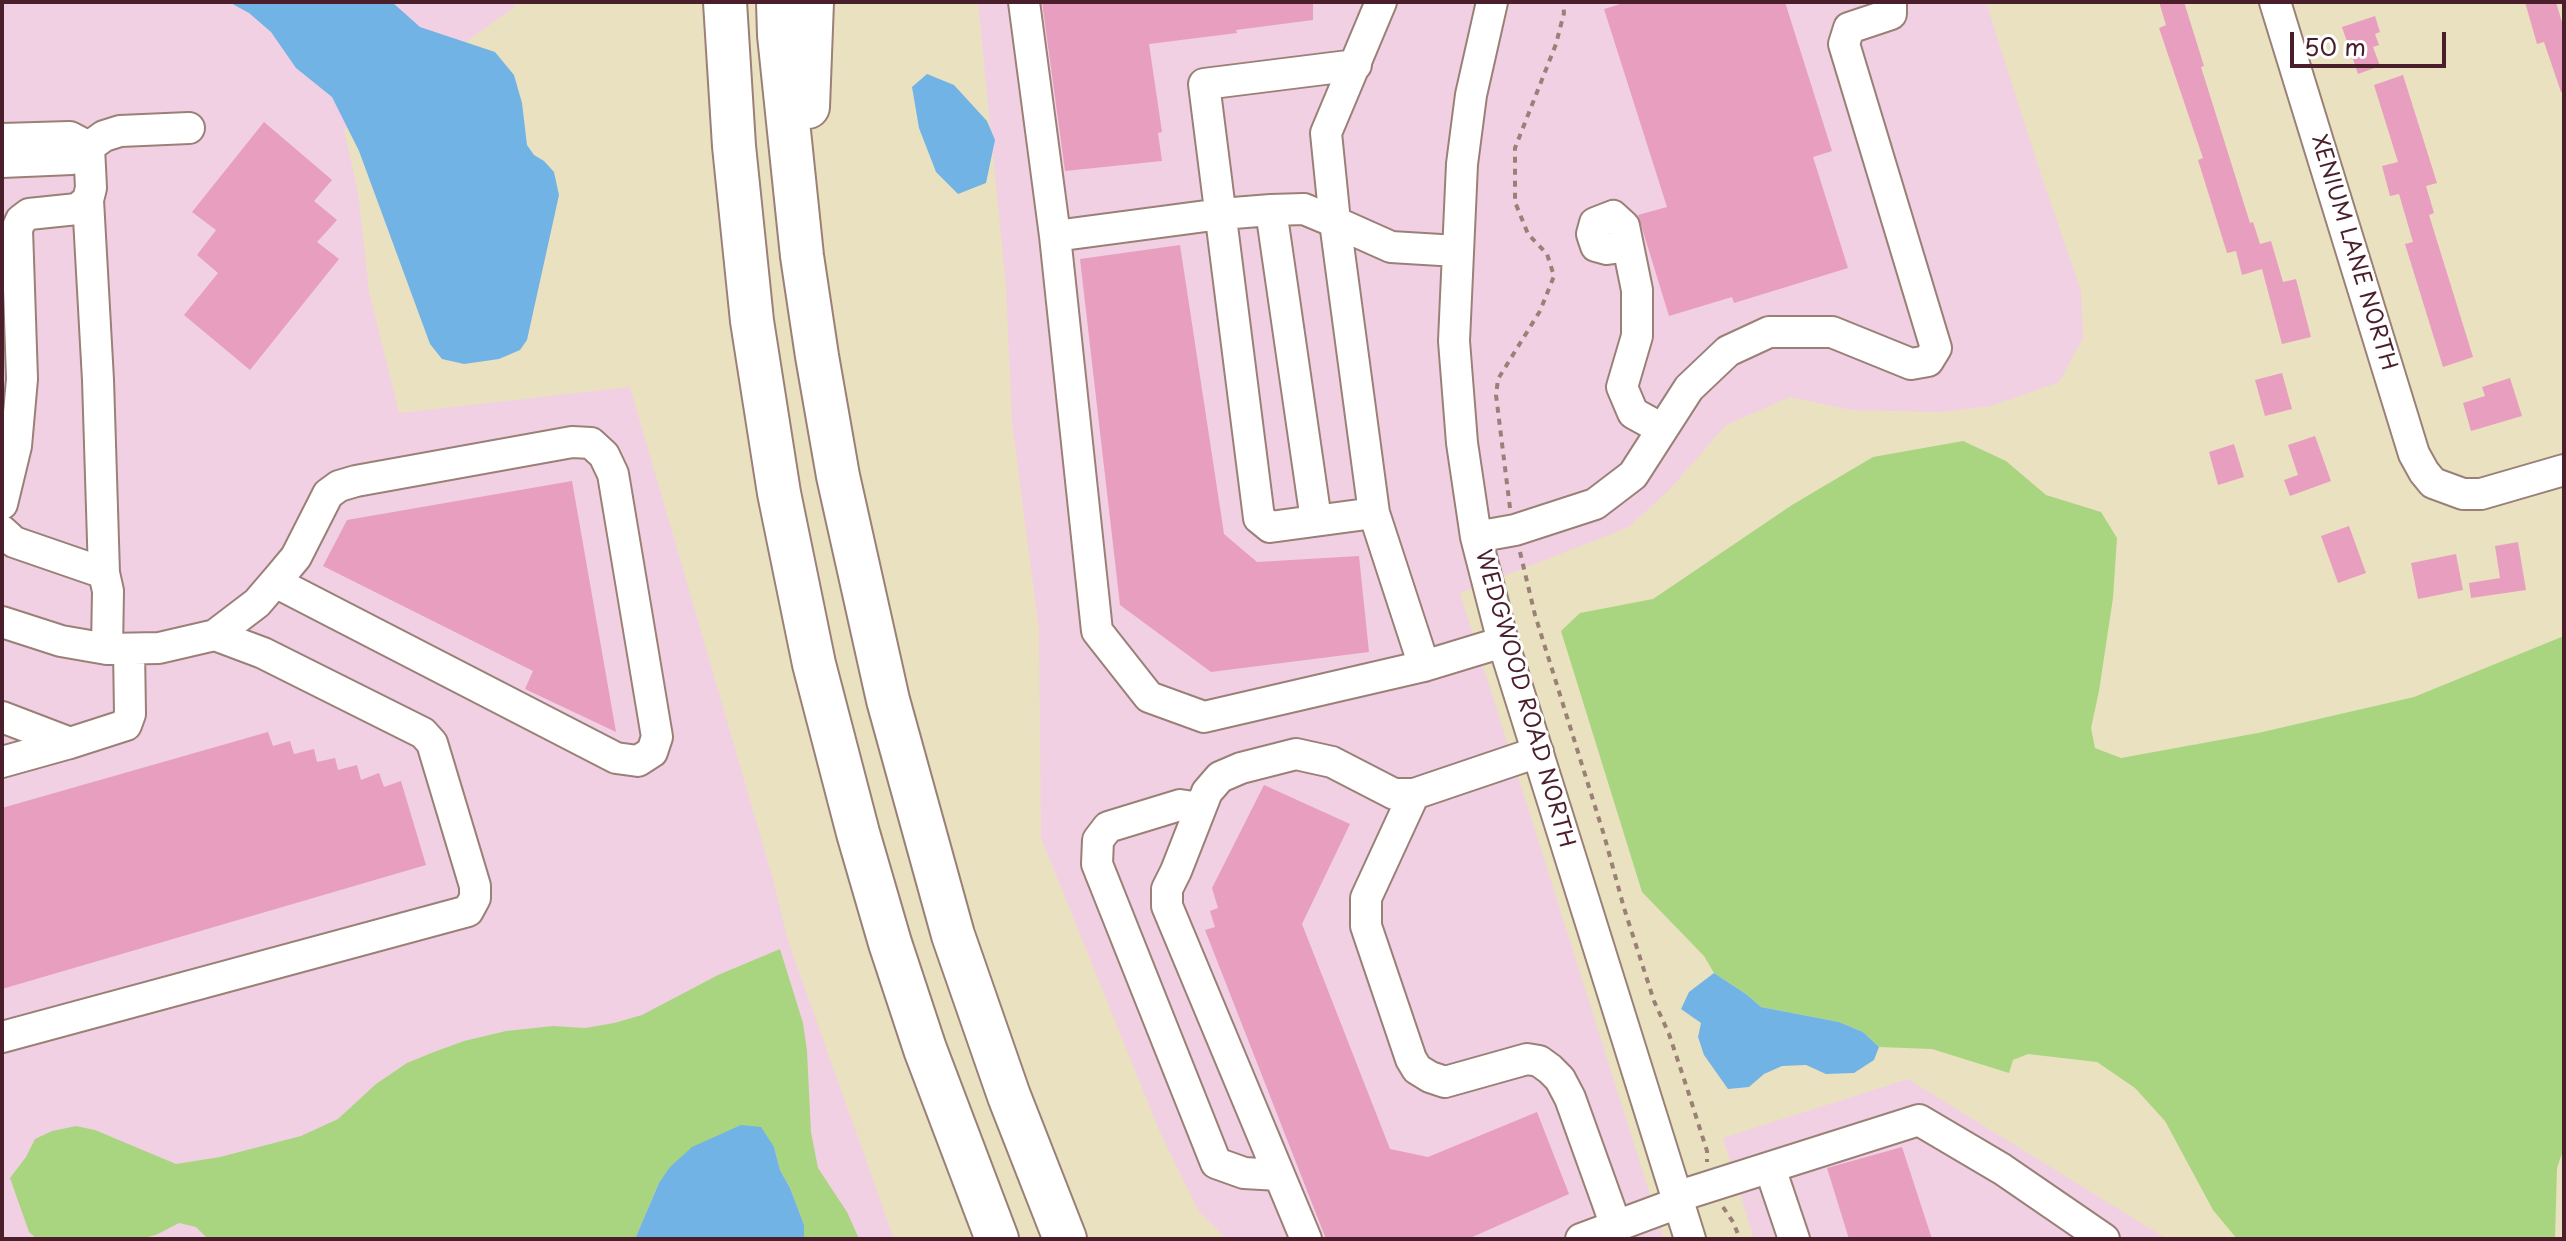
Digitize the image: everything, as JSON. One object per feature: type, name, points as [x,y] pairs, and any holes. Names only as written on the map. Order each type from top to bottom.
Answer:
[{"type":"highway","points":[[696,2],[733,295],[814,664],[890,943],[925,1049],[997,1239]]},
{"type":"highway","points":[[725,2],[734,146],[752,321],[788,536]]},
{"type":"highway","points":[[778,2],[802,256],[838,476],[888,700],[953,935],[1009,1096],[1065,1239]]},
{"type":"highway","points":[[802,256],[812,2]]},
{"type":"street","points":[[1024,2],[1055,236],[1097,631],[1149,697],[1204,717],[1424,666],[1503,642]]},
{"type":"street","points":[[1381,2],[1326,133],[1374,513],[1424,666]]},
{"type":"street","name":"WEDGWOOD ROAD NORTH","points":[[1492,2],[1471,95],[1462,164],[1454,341],[1462,443],[1476,537],[1503,642],[1690,1239]]},
{"type":"street","points":[[1476,537],[1515,530],[1595,504],[1633,475],[1689,388],[1728,351],[1769,332],[1832,332],[1911,364],[1928,361],[1936,348],[1844,44],[1849,28],[1891,14],[1891,2]]},
{"type":"street","name":"XENIUM LANE NORTH","points":[[2275,2],[2414,454],[2433,483],[2463,494],[2481,494],[2564,470]]},
{"type":"street","points":[[1356,65],[1204,84],[1259,518],[1270,527],[1374,513]]},
{"type":"street","points":[[2,162],[72,159],[104,136],[120,131],[189,128]]},
{"type":"street","points":[[2,139],[70,137],[89,147]]},
{"type":"street","points":[[2,762],[126,725],[130,714],[104,573],[99,389],[88,200],[91,188],[89,147]]},
{"type":"street","points":[[2,504],[16,446],[22,379],[17,229],[21,220],[29,214],[77,209],[88,200]]},
{"type":"street","points":[[1055,236],[1221,214],[1304,209],[1391,247],[1457,251]]},
{"type":"street","points":[[1271,210],[1316,520]]},
{"type":"street","points":[[1628,246],[1637,290],[1637,336],[1622,387],[1633,413],[1662,429]]},
{"type":"street","points":[[2,622],[61,641],[118,649],[159,648],[215,635],[257,603],[296,557],[328,494],[339,486],[572,442],[591,443],[604,455],[613,474],[657,737],[652,752],[638,761],[616,758],[275,582]]},
{"type":"street","points":[[2,531],[14,542],[104,573]]},
{"type":"street","points":[[2,1037],[468,911],[475,898],[475,886],[437,756],[432,743],[423,733],[263,653],[215,635]]},
{"type":"street","points":[[2,717],[70,743]]},
{"type":"street","points":[[1306,1239],[1167,906],[1167,889],[1207,792],[1220,777],[1241,768],[1296,754],[1332,762],[1394,794],[1414,794],[1538,752]]},
{"type":"street","points":[[1414,794],[1366,898],[1366,926],[1411,1059],[1417,1069],[1445,1082],[1527,1059],[1539,1061],[1550,1069],[1560,1079],[1570,1098],[1616,1226]]},
{"type":"street","points":[[1200,808],[1180,805],[1108,827],[1098,840],[1097,864],[1216,1163],[1244,1173],[1279,1175]]},
{"type":"street","points":[[1581,1239],[1711,1185],[1919,1120],[2002,1169],[2104,1239]]},
{"type":"street","points":[[1770,1168],[1794,1239]]},
{"type":"path","points":[[1563,2],[1564,13],[1556,44],[1515,148],[1515,202],[1528,234],[1547,254],[1554,276],[1540,311],[1498,379],[1496,395],[1515,530],[1535,615],[1624,908],[1707,1151],[1714,1196],[1733,1222],[1740,1239]]},
{"type":"shaded area","points":[[2,2],[517,2],[513,8],[344,130],[358,192],[369,291],[399,413],[630,387],[772,876],[788,941],[894,1239],[2,1239]]},
{"type":"shaded area","points":[[978,2],[1986,2],[2081,291],[2083,338],[2059,382],[1991,406],[1941,412],[1851,410],[1790,397],[1726,425],[1670,489],[1629,527],[1460,593],[1664,1239],[1227,1239],[1199,1212],[1160,1132],[1041,838],[1039,630],[1012,422],[1006,286]]},
{"type":"shaded area","points":[[1908,1079],[2167,1239],[1754,1239],[1723,1138]]},
{"type":"green space","points":[[1963,441],[2006,461],[2046,495],[2101,512],[2117,538],[2113,598],[2091,728],[2095,748],[2121,758],[2258,733],[2414,697],[2564,636],[2564,1148],[2557,1168],[2555,1239],[2237,1239],[2213,1210],[2165,1121],[2135,1088],[2097,1062],[2028,1054],[2013,1060],[2009,1073],[1932,1049],[1879,1047],[1863,1032],[1839,1022],[1761,1007],[1714,973],[1704,956],[1642,892],[1561,631],[1580,613],[1653,599],[1792,505],[1873,457]]},
{"type":"green space","points":[[780,949],[803,1023],[811,1132],[818,1168],[847,1212],[859,1239],[804,1239],[804,1225],[780,1170],[774,1147],[659,1183],[635,1239],[208,1239],[196,1227],[179,1223],[156,1235],[138,1239],[37,1239],[29,1232],[10,1178],[35,1139],[52,1131],[76,1126],[95,1130],[176,1164],[220,1157],[301,1136],[338,1119],[376,1084],[407,1063],[434,1052],[506,1031],[553,1026],[585,1028],[642,1015],[718,975]]},
{"type":"water","points":[[229,2],[392,2],[420,27],[495,52],[514,75],[522,103],[527,145],[554,172],[559,195],[527,340],[520,350],[499,359],[464,364],[442,359],[430,344],[359,151],[332,97],[296,68],[271,32],[249,13]]},
{"type":"water","points":[[927,74],[954,85],[987,121],[995,140],[986,183],[958,194],[936,172],[919,128],[912,87]]},
{"type":"water","points":[[1714,973],[1761,1007],[1839,1022],[1863,1032],[1879,1047],[1874,1060],[1854,1073],[1826,1074],[1806,1065],[1782,1066],[1764,1074],[1749,1087],[1728,1089],[1704,1055],[1698,1037],[1701,1023],[1681,1009],[1689,992]]},
{"type":"water","points":[[741,1125],[761,1127],[774,1147],[780,1170],[804,1225],[804,1239],[635,1239],[659,1183],[670,1167],[692,1147]]},
{"type":"building","points":[[1042,2],[1313,2],[1313,20],[1149,44],[1162,132],[1158,133],[1162,161],[1065,171]]},
{"type":"building","points":[[1627,2],[1785,2],[1832,151],[1813,157],[1848,268],[1734,303],[1732,297],[1669,316],[1638,215],[1667,207],[1604,9]]},
{"type":"building","points":[[2159,2],[2184,2],[2250,223],[2253,222],[2260,244],[2271,241],[2283,282],[2296,279],[2311,337],[2282,344],[2262,269],[2242,275],[2236,251],[2227,253],[2198,160],[2203,158],[2159,28],[2166,25]]},
{"type":"building","points":[[2525,2],[2556,2],[2564,29],[2564,92],[2561,92],[2544,42],[2537,44]]},
{"type":"building","points":[[2375,16],[2380,32],[2375,34],[2379,45],[2373,47],[2380,66],[2358,74],[2342,27]]},
{"type":"building","points":[[2403,75],[2437,183],[2426,186],[2434,213],[2429,215],[2473,357],[2443,367],[2405,244],[2413,242],[2399,194],[2390,196],[2382,166],[2398,162],[2374,85]]},
{"type":"building","points":[[264,122],[332,180],[314,201],[337,220],[317,242],[339,259],[250,370],[184,315],[218,273],[197,255],[216,230],[192,212]]},
{"type":"building","points":[[1180,245],[1224,534],[1257,562],[1359,556],[1369,652],[1211,672],[1120,605],[1080,259]]},
{"type":"building","points":[[2282,373],[2292,409],[2265,416],[2255,380]]},
{"type":"building","points":[[2510,378],[2522,416],[2471,431],[2463,403],[2485,396],[2482,387]]},
{"type":"building","points":[[2315,436],[2331,481],[2290,496],[2284,480],[2298,475],[2288,445]]},
{"type":"building","points":[[2234,444],[2244,477],[2218,485],[2209,452]]},
{"type":"building","points":[[572,481],[616,732],[525,689],[533,671],[323,566],[347,520]]},
{"type":"building","points":[[2349,526],[2366,573],[2338,583],[2321,536]]},
{"type":"building","points":[[2518,542],[2526,590],[2471,598],[2469,583],[2500,578],[2495,546]]},
{"type":"building","points":[[2456,554],[2463,590],[2418,599],[2411,563]]},
{"type":"building","points":[[268,732],[273,746],[290,741],[294,754],[314,749],[317,762],[335,758],[338,770],[357,765],[361,780],[379,773],[384,787],[401,781],[426,865],[2,989],[2,808]]},
{"type":"building","points":[[1264,785],[1350,824],[1302,924],[1390,1149],[1428,1157],[1537,1112],[1569,1194],[1468,1239],[1326,1239],[1205,930],[1215,927],[1210,911],[1218,908],[1212,888]]},
{"type":"building","points":[[1902,1147],[1932,1239],[1849,1239],[1827,1168]]}]
